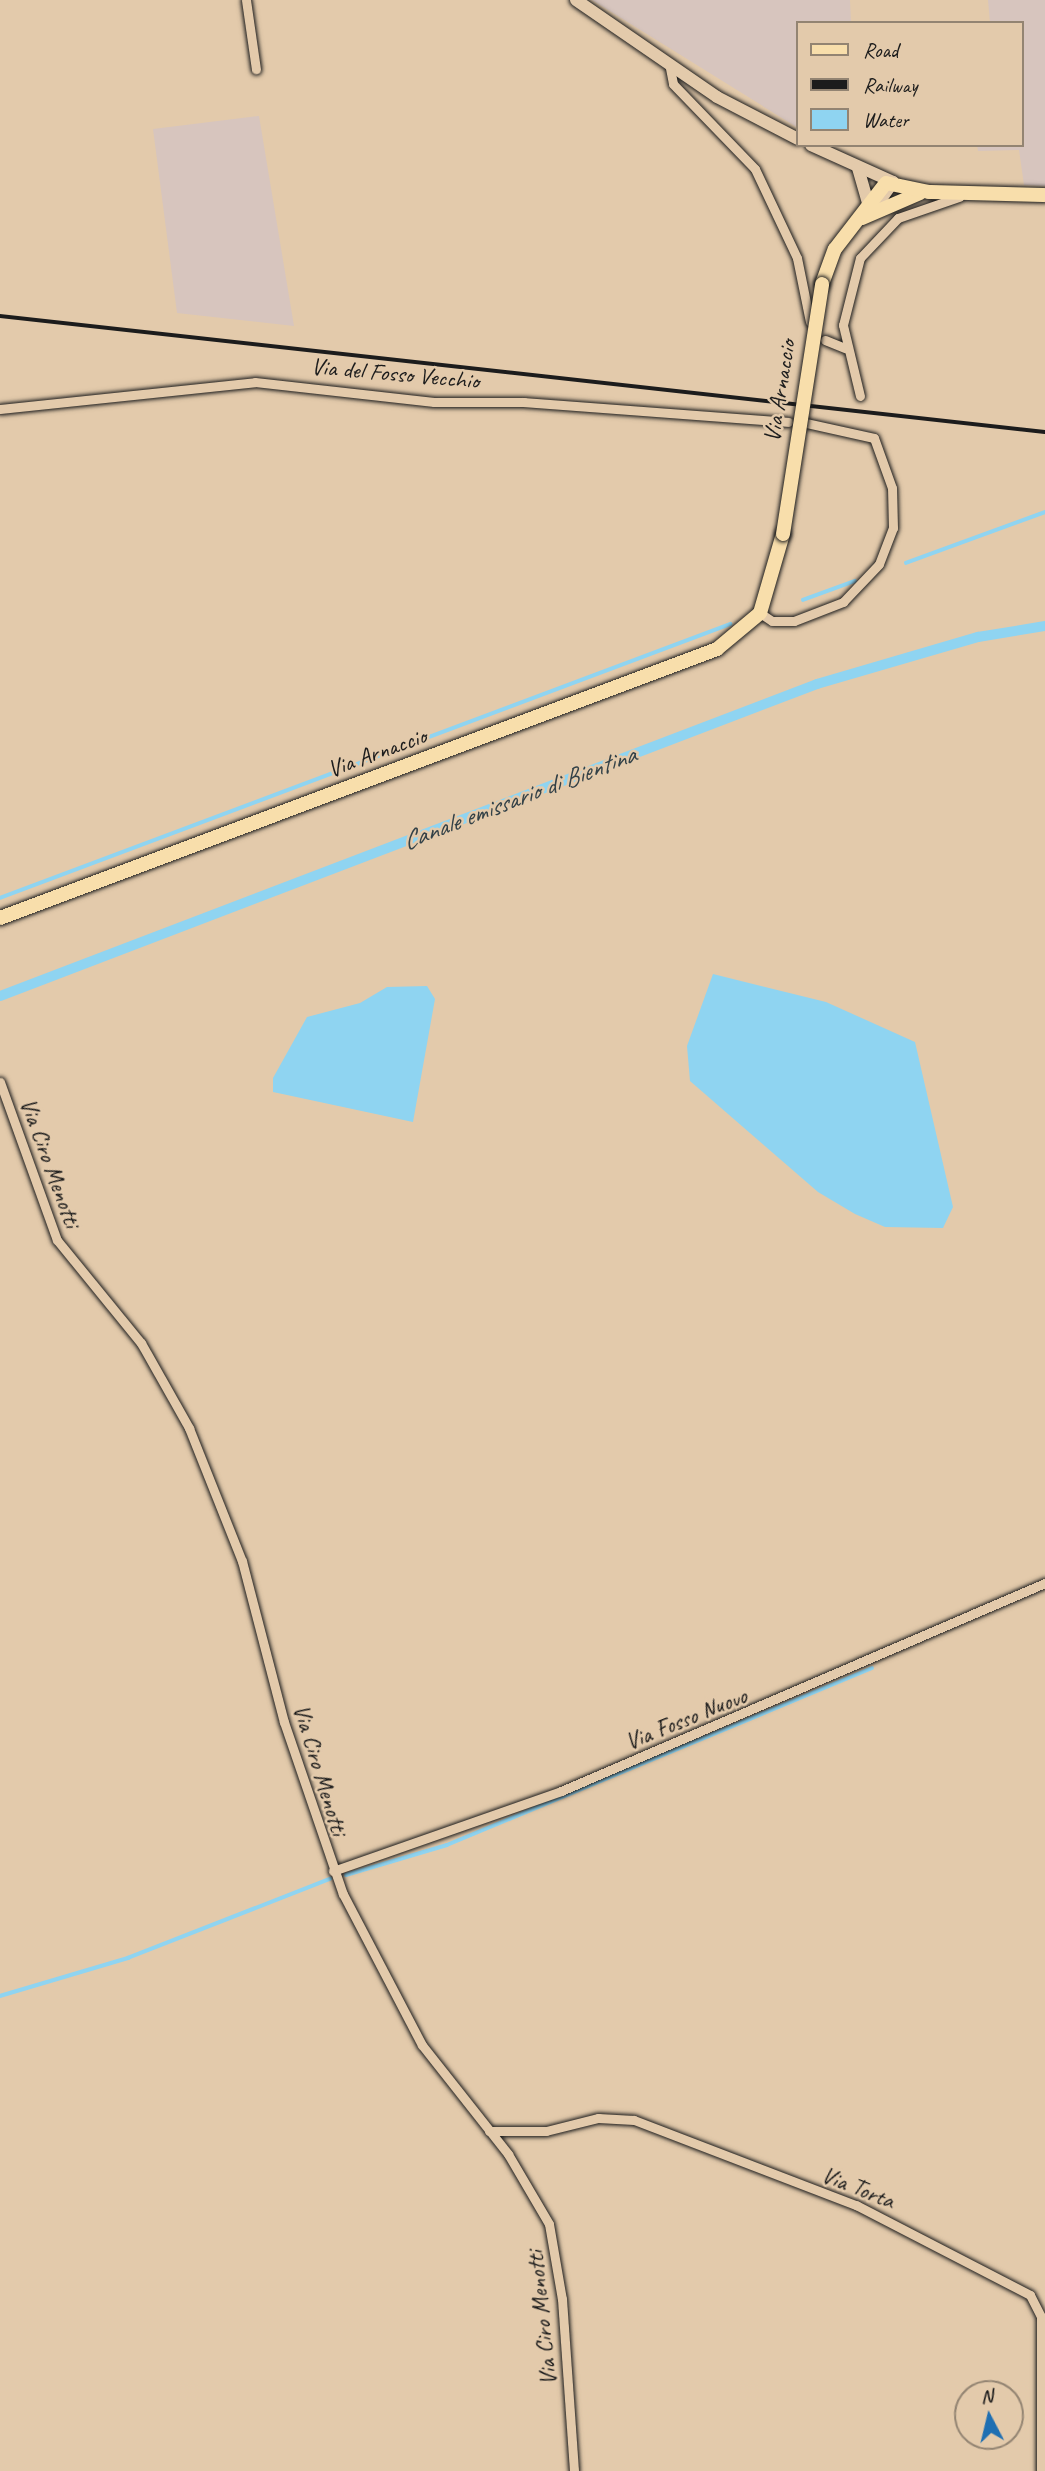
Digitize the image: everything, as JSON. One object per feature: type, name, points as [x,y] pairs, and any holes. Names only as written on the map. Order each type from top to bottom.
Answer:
[{"type":"main road","points":[[576,0],[725,101],[796,138]]},
{"type":"main road","points":[[815,147],[859,169],[929,192],[1045,195]]},
{"type":"main road","points":[[859,169],[871,208]]},
{"type":"main road","name":"Via Arnaccio","points":[[0,918],[717,649],[760,613],[783,534],[822,284],[831,256],[855,223],[893,182]]},
{"type":"main road","name":"Via Arnaccio","points":[[871,208],[929,192]]},
{"type":"street","points":[[246,0],[256,69]]},
{"type":"street","name":"Via Arnaccio","points":[[669,63],[673,84],[755,169],[797,258],[810,322]]},
{"type":"street","points":[[860,396],[845,348],[848,289],[873,240],[909,213],[971,194]]},
{"type":"street","name":"Via Arnaccio","points":[[824,340],[845,348]]},
{"type":"street","name":"Via del Fosso Vecchio","points":[[0,409],[255,382],[434,402],[524,402],[788,422]]},
{"type":"street","points":[[760,613],[784,622],[834,608],[879,564],[894,512],[878,445],[867,433],[806,423]]},
{"type":"street","name":"Via Ciro Menotti","points":[[0,1082],[57,1240],[159,1369],[194,1439],[242,1561],[284,1722],[333,1871],[413,2031],[531,2189],[555,2244],[574,2471]]},
{"type":"street","name":"Via Fosso Nuovo","points":[[333,1871],[561,1791],[1045,1583]]},
{"type":"street","name":"Via Torta","points":[[489,2131],[546,2131],[598,2118],[634,2120],[856,2205],[1030,2295],[1041,2317],[1041,2471]]},
{"type":"shaded area","points":[[592,0],[850,0],[851,21],[796,21],[796,127]]},
{"type":"shaded area","points":[[988,0],[1045,0],[1045,186],[1024,185],[1019,150],[978,151],[977,147],[1024,147],[1024,21],[990,21]]},
{"type":"shaded area","points":[[259,116],[294,326],[177,313],[153,129]]},
{"type":"water","points":[[713,974],[826,1002],[915,1042],[953,1207],[943,1228],[885,1227],[855,1214],[818,1192],[690,1081],[687,1046]]},
{"type":"water","points":[[427,986],[435,999],[413,1122],[273,1092],[273,1078],[307,1017],[360,1003],[387,987]]},
{"type":"waterway","points":[[906,563],[1045,512]]},
{"type":"waterway","points":[[803,600],[855,581]]},
{"type":"waterway","points":[[0,898],[730,624]]},
{"type":"waterway","name":"Canale emissario di Bientina","points":[[0,996],[817,684],[978,637],[1045,626]]},
{"type":"waterway","points":[[346,1875],[447,1845],[872,1668]]},
{"type":"waterway","points":[[0,1996],[128,1958],[330,1879]]},
{"type":"railway","points":[[0,316],[1045,432]]}]
